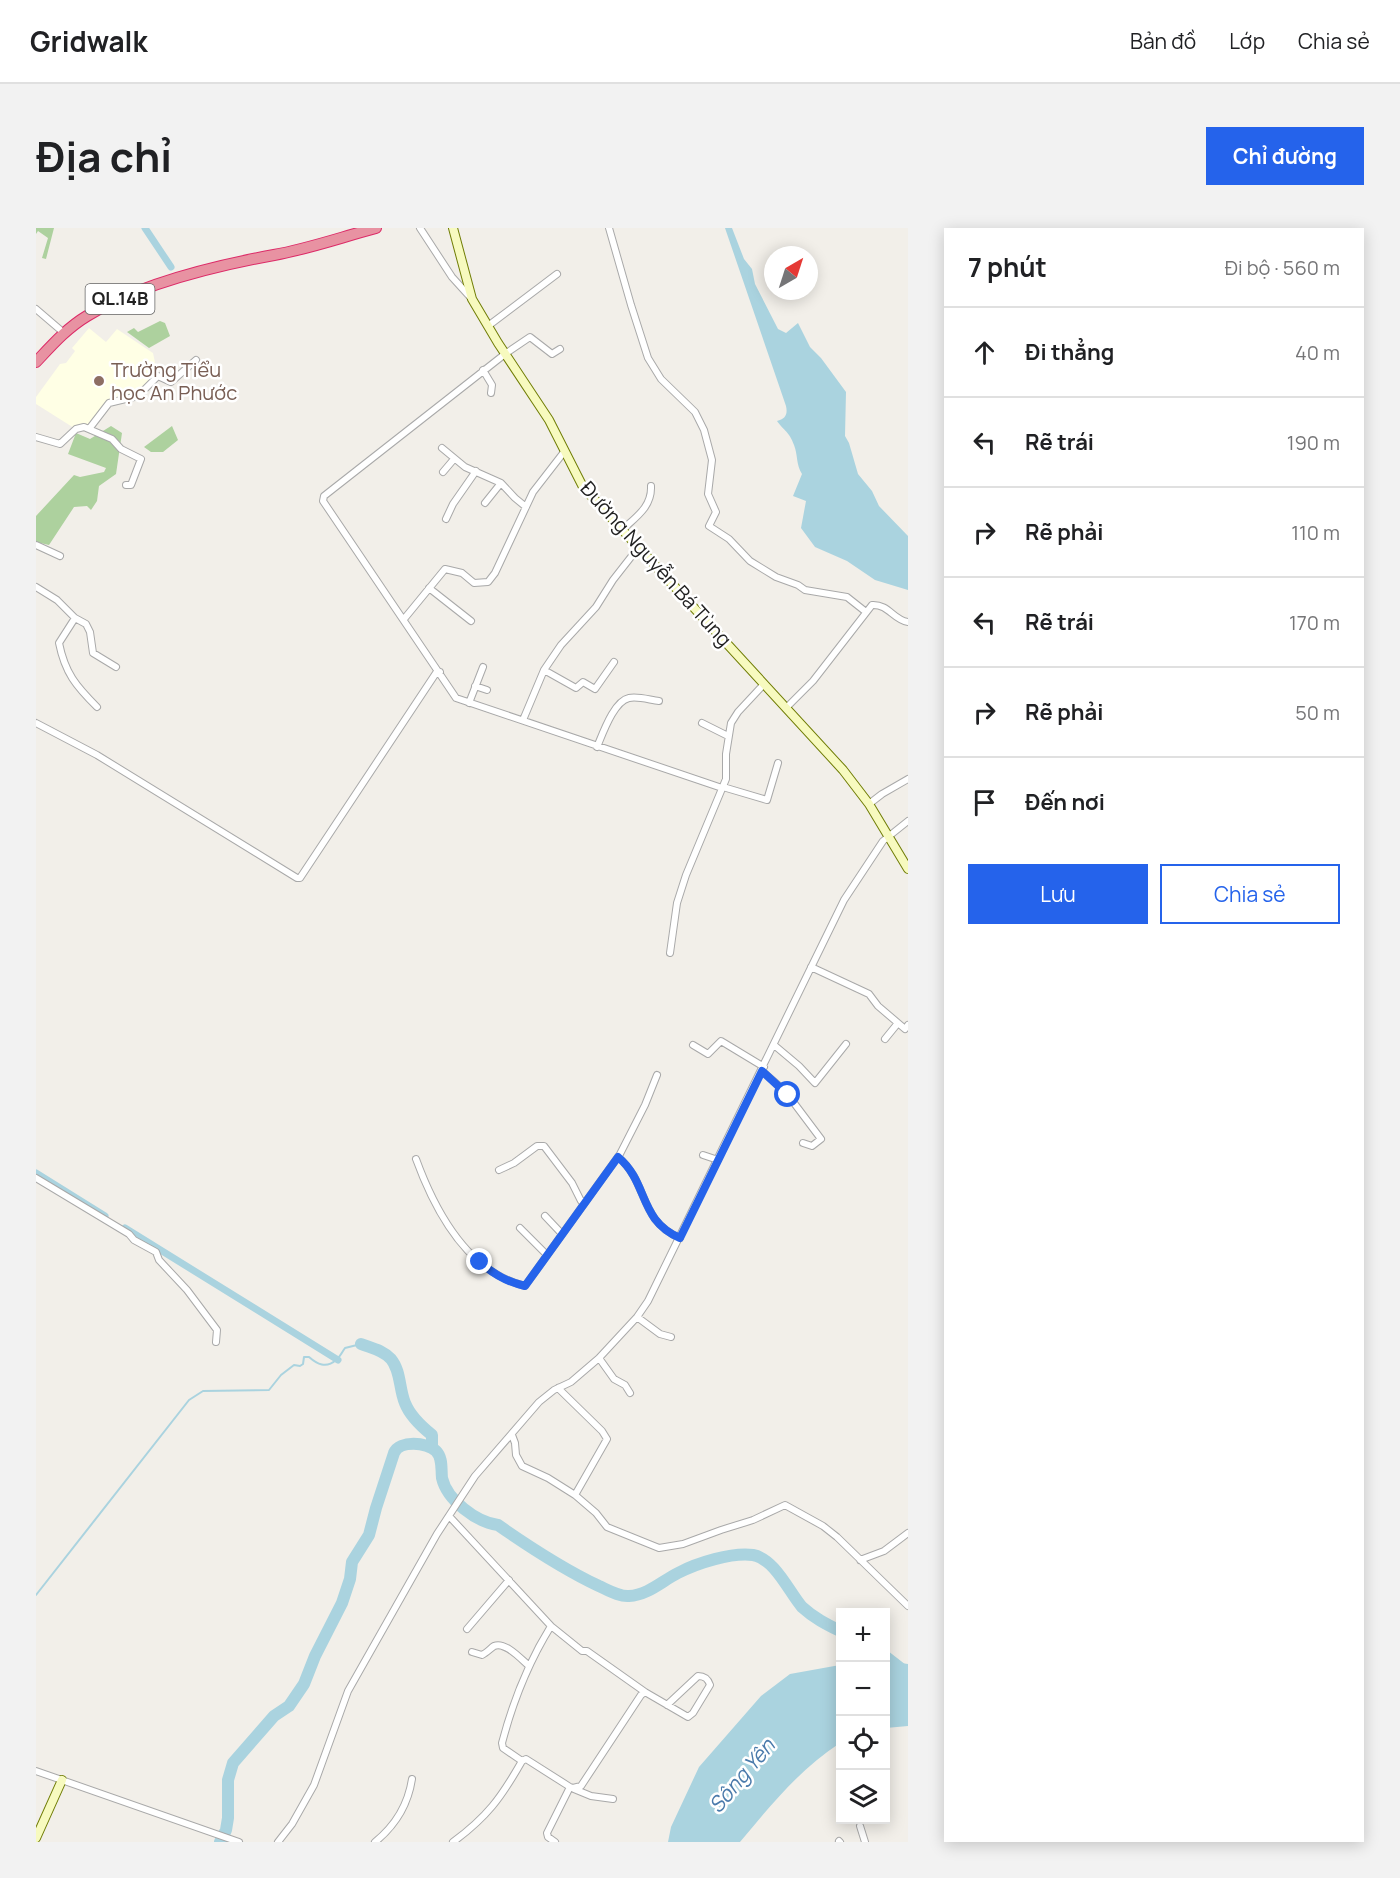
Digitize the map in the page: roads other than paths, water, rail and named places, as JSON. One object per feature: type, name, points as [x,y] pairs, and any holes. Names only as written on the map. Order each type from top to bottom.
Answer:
[{"type":"highway","name":"QL.14B","points":[[36,362],[64,333],[86,317],[122,298],[219,267],[376,228]]},
{"type":"main road","name":"Đường Nguyễn Bá Tùng","points":[[453,228],[472,299],[505,354],[535,397],[583,487],[843,771],[869,804],[908,869]]},
{"type":"main road","points":[[36,1838],[62,1780]]},
{"type":"street","points":[[420,228],[452,277],[472,299]]},
{"type":"street","points":[[609,228],[648,358],[661,380],[695,412],[704,430],[712,460],[708,494],[716,512],[709,526],[729,538],[750,561],[776,577],[805,590],[848,597],[866,612]]},
{"type":"street","points":[[488,326],[557,274]]},
{"type":"street","points":[[36,309],[64,333]]},
{"type":"street","points":[[560,349],[552,354],[530,337],[483,370],[322,498],[456,698],[597,747],[767,800],[778,763]]},
{"type":"street","points":[[89,429],[109,403],[138,396],[158,376],[171,382],[196,360]]},
{"type":"street","points":[[483,370],[492,384],[492,393]]},
{"type":"street","points":[[36,437],[60,444],[79,428],[89,429],[112,439],[121,449],[141,459],[131,485],[126,485]]},
{"type":"street","points":[[442,448],[465,467],[501,483],[526,507]]},
{"type":"street","points":[[404,619],[445,569],[462,573],[474,583],[488,582],[495,573],[537,485],[564,452]]},
{"type":"street","points":[[442,472],[454,459]]},
{"type":"street","points":[[446,519],[453,504],[476,471]]},
{"type":"street","points":[[485,503],[501,483]]},
{"type":"street","points":[[622,530],[648,504],[651,486]]},
{"type":"street","points":[[36,545],[60,556]]},
{"type":"street","points":[[523,720],[544,670],[564,640],[596,607],[613,580],[639,548]]},
{"type":"street","points":[[36,586],[57,600],[89,628],[93,653],[116,667]]},
{"type":"street","points":[[429,588],[471,621]]},
{"type":"street","points":[[786,708],[813,681],[872,606],[878,605],[908,622]]},
{"type":"street","points":[[75,618],[59,643],[68,674],[81,692],[97,707]]},
{"type":"street","points":[[544,670],[576,688],[583,682],[595,689],[614,662]]},
{"type":"street","points":[[469,703],[483,667]]},
{"type":"street","points":[[36,723],[97,755],[300,878],[436,673],[440,672]]},
{"type":"street","points":[[670,953],[677,903],[686,875],[726,779],[728,736],[731,723],[764,684]]},
{"type":"street","points":[[475,686],[487,690]]},
{"type":"street","points":[[597,747],[616,708],[622,701],[634,697],[658,701]]},
{"type":"street","points":[[702,723],[728,736]]},
{"type":"street","points":[[869,804],[908,779]]},
{"type":"street","points":[[278,1842],[292,1824],[314,1785],[348,1691],[451,1513],[475,1476],[539,1402],[558,1388],[571,1382],[599,1358],[637,1317],[648,1301],[844,900],[889,836],[908,821]]},
{"type":"street","points":[[811,967],[869,994],[878,1006],[905,1029],[908,1025]]},
{"type":"street","points":[[885,1039],[898,1023]]},
{"type":"street","points":[[693,1045],[708,1054],[721,1041],[763,1069],[785,1091],[821,1139],[812,1146],[803,1143]]},
{"type":"street","points":[[774,1045],[815,1083],[846,1044]]},
{"type":"street","points":[[416,1159],[432,1199],[455,1235],[491,1272],[525,1286],[618,1157],[645,1105],[657,1075]]},
{"type":"street","points":[[499,1170],[514,1163],[537,1146],[544,1146],[572,1183],[581,1202],[587,1201]]},
{"type":"street","points":[[702,1155],[718,1160]]},
{"type":"street","points":[[618,1157],[635,1175],[654,1219],[668,1233],[680,1238]]},
{"type":"street","points":[[36,1178],[156,1252],[159,1260],[187,1290],[217,1330],[216,1342]]},
{"type":"street","points":[[545,1216],[562,1234]]},
{"type":"street","points":[[520,1228],[547,1255]]},
{"type":"street","points":[[637,1317],[660,1334],[671,1337]]},
{"type":"street","points":[[599,1358],[614,1379],[625,1385],[630,1393]]},
{"type":"street","points":[[558,1388],[602,1431],[607,1439],[575,1495]]},
{"type":"street","points":[[512,1435],[516,1443],[516,1455],[522,1466],[548,1478],[575,1495],[596,1513],[607,1527],[659,1548],[683,1544],[753,1520],[784,1505],[823,1526],[837,1537],[908,1606]]},
{"type":"street","points":[[451,1513],[551,1626],[582,1652],[587,1651],[645,1692],[667,1705],[688,1717],[711,1685],[703,1676],[698,1676],[667,1705]]},
{"type":"street","points":[[860,1560],[884,1551],[908,1533]]},
{"type":"street","points":[[467,1629],[509,1580]]},
{"type":"street","points":[[551,1626],[528,1665],[507,1721],[503,1748],[522,1761],[526,1759],[571,1788],[591,1796],[613,1799]]},
{"type":"street","points":[[472,1652],[482,1655],[500,1645],[528,1665]]},
{"type":"street","points":[[571,1788],[581,1786],[645,1692]]},
{"type":"street","points":[[453,1842],[477,1825],[499,1800],[522,1761]]},
{"type":"street","points":[[36,1771],[235,1841]]},
{"type":"street","points":[[375,1842],[387,1831],[404,1807],[412,1779]]},
{"type":"street","points":[[555,1842],[548,1837],[547,1833],[571,1788]]},
{"type":"street","points":[[860,1826],[865,1842]]},
{"type":"water","points":[[725,228],[732,228],[744,259],[752,269],[755,284],[778,329],[786,333],[798,323],[810,347],[846,392],[845,436],[858,474],[872,491],[879,506],[908,536],[908,590],[875,580],[847,561],[815,547],[801,528],[806,501],[793,496],[802,474],[792,440],[777,421],[785,416],[786,406]]},
{"type":"water","points":[[890,1662],[908,1664],[908,1726],[890,1728]]},
{"type":"water","name":"Sông Yên","points":[[836,1666],[836,1746],[799,1776],[740,1842],[668,1842],[671,1827],[699,1767],[761,1696],[790,1674]]},
{"type":"waterway","points":[[145,228],[171,267]]},
{"type":"waterway","points":[[36,1173],[105,1216]]},
{"type":"waterway","points":[[125,1228],[338,1360]]},
{"type":"waterway","points":[[36,1595],[189,1400],[203,1391],[269,1390],[281,1375],[294,1365],[303,1364],[304,1357],[309,1357],[322,1364],[329,1364],[337,1359],[345,1348],[361,1344]]},
{"type":"waterway","points":[[361,1344],[381,1351],[391,1359],[397,1369],[407,1408],[432,1435],[432,1447]]},
{"type":"waterway","points":[[220,1842],[226,1830],[228,1818],[228,1780],[233,1763],[274,1716],[289,1706],[304,1684],[315,1656],[342,1603],[350,1579],[352,1562],[369,1535],[394,1453],[401,1446],[420,1444],[436,1451],[441,1460],[445,1486],[456,1502],[472,1515],[498,1525],[560,1565],[614,1593],[625,1596],[636,1595],[686,1569],[705,1562],[735,1555],[753,1555],[775,1569],[802,1607],[836,1629]]},
{"type":"waterway","points":[[890,1660],[908,1674]]},
{"type":"place","name":"Trường Tiểu học An Phước","points":[[99,381]]}]
